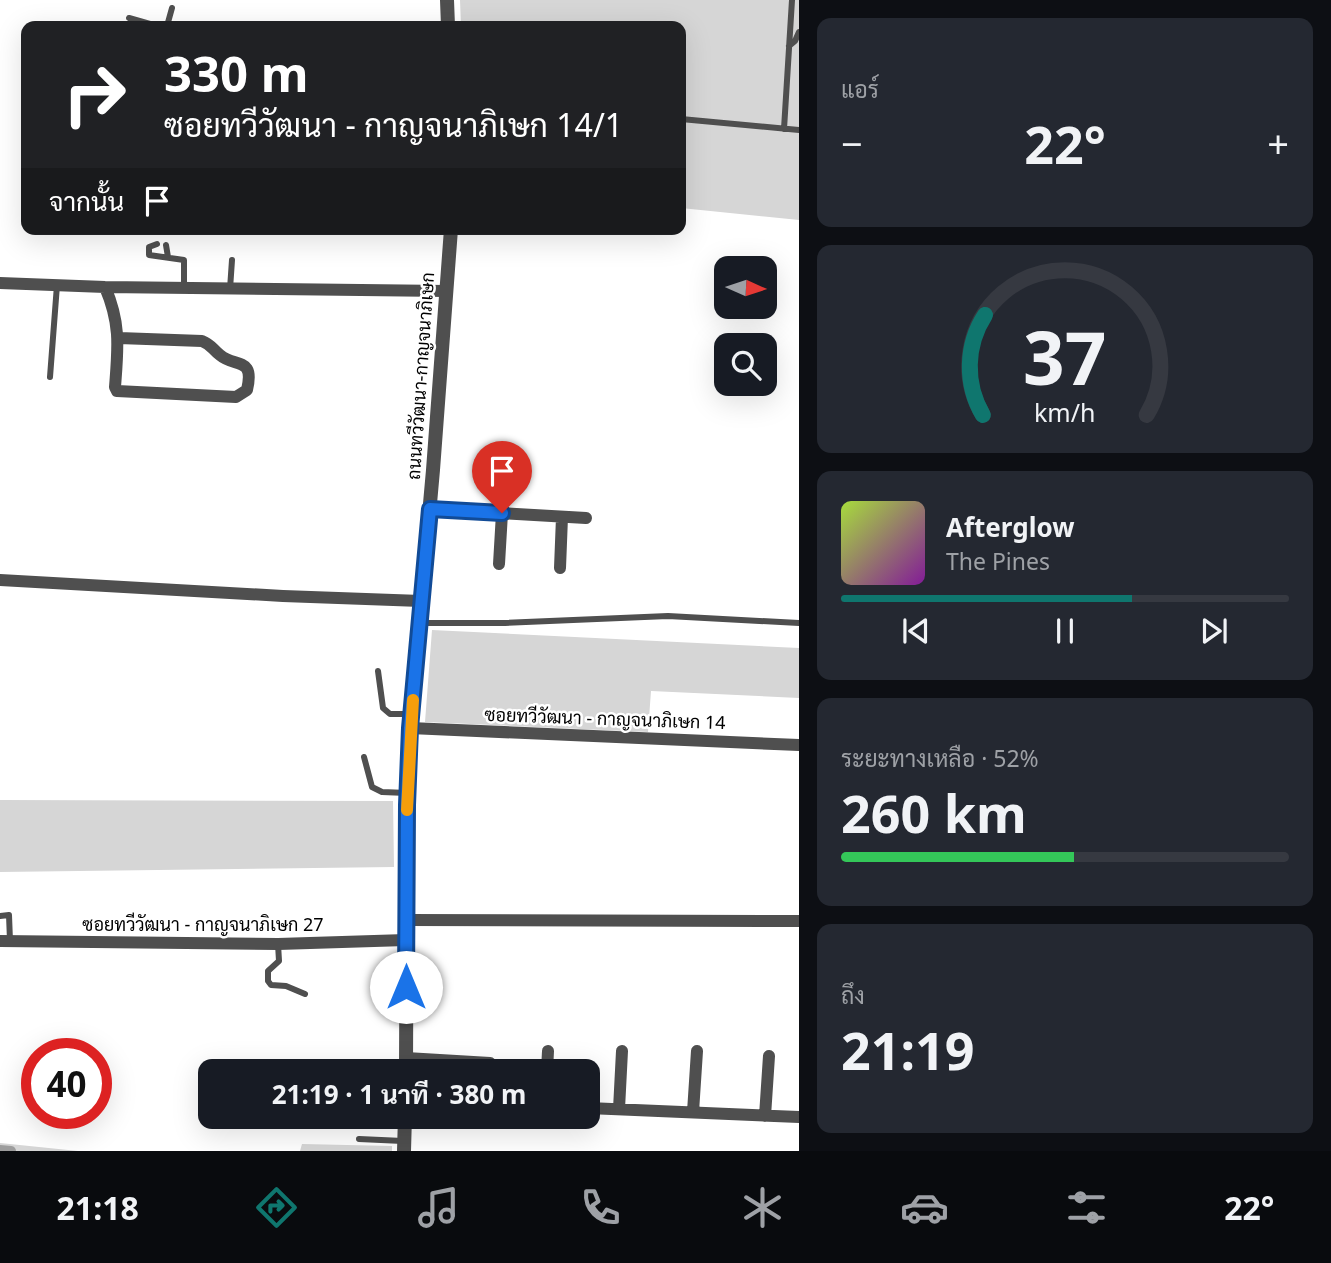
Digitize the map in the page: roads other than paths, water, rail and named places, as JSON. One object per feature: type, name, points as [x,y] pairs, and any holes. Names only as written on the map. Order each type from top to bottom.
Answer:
[{"type":"street","points":[[447,0],[448,21]]},
{"type":"street","name":"ถนนทวีวัฒนา-กาญจนาภิเษก","points":[[406,1059],[407,793],[451,235]]},
{"type":"street","points":[[0,292],[0,283],[105,287],[446,291]]},
{"type":"street","points":[[105,287],[116,313],[119,338],[115,387],[117,391],[236,397],[247,390],[250,378],[246,368],[240,362],[221,357],[212,345],[202,341],[119,338]]},
{"type":"street","points":[[430,509],[586,518]]},
{"type":"street","points":[[499,564],[502,513]]},
{"type":"street","points":[[560,568],[562,517]]},
{"type":"street","points":[[0,580],[421,601]]},
{"type":"street","name":"ซอยทวีวัฒนา - กาญจนาภิเษก 14","points":[[411,721],[799,745]]},
{"type":"street","points":[[406,920],[799,921]]},
{"type":"street","name":"ซอยทวีวัฒนา - กาญจนาภิเษก 27","points":[[5,941],[278,944],[406,940]]},
{"type":"street","points":[[548,1051],[548,1059]]},
{"type":"street","points":[[620,1109],[622,1051]]},
{"type":"street","points":[[693,1112],[697,1051]]},
{"type":"street","points":[[765,1116],[769,1056]]},
{"type":"street","points":[[600,1108],[799,1117]]},
{"type":"lane","points":[[784,129],[792,0]]},
{"type":"lane","points":[[168,21],[172,8]]},
{"type":"lane","points":[[129,18],[140,21]]},
{"type":"lane","points":[[789,46],[799,32]]},
{"type":"lane","points":[[686,119],[799,130]]},
{"type":"lane","points":[[157,244],[149,247],[149,255],[184,260],[184,288]]},
{"type":"lane","points":[[166,245],[169,257]]},
{"type":"lane","points":[[230,289],[232,260]]},
{"type":"lane","points":[[50,377],[57,285]]},
{"type":"lane","points":[[419,623],[505,623],[668,616],[799,623]]},
{"type":"lane","points":[[378,671],[383,708],[390,714],[411,721]]},
{"type":"lane","points":[[364,757],[372,787],[382,792],[407,793]]},
{"type":"lane","points":[[0,916],[9,915],[5,941]]},
{"type":"lane","points":[[278,944],[279,961],[268,971],[268,981],[271,985],[286,986],[305,994]]},
{"type":"lane","points":[[359,1139],[404,1146]]},
{"type":"waterway","points":[[0,1150],[11,1151]]}]
